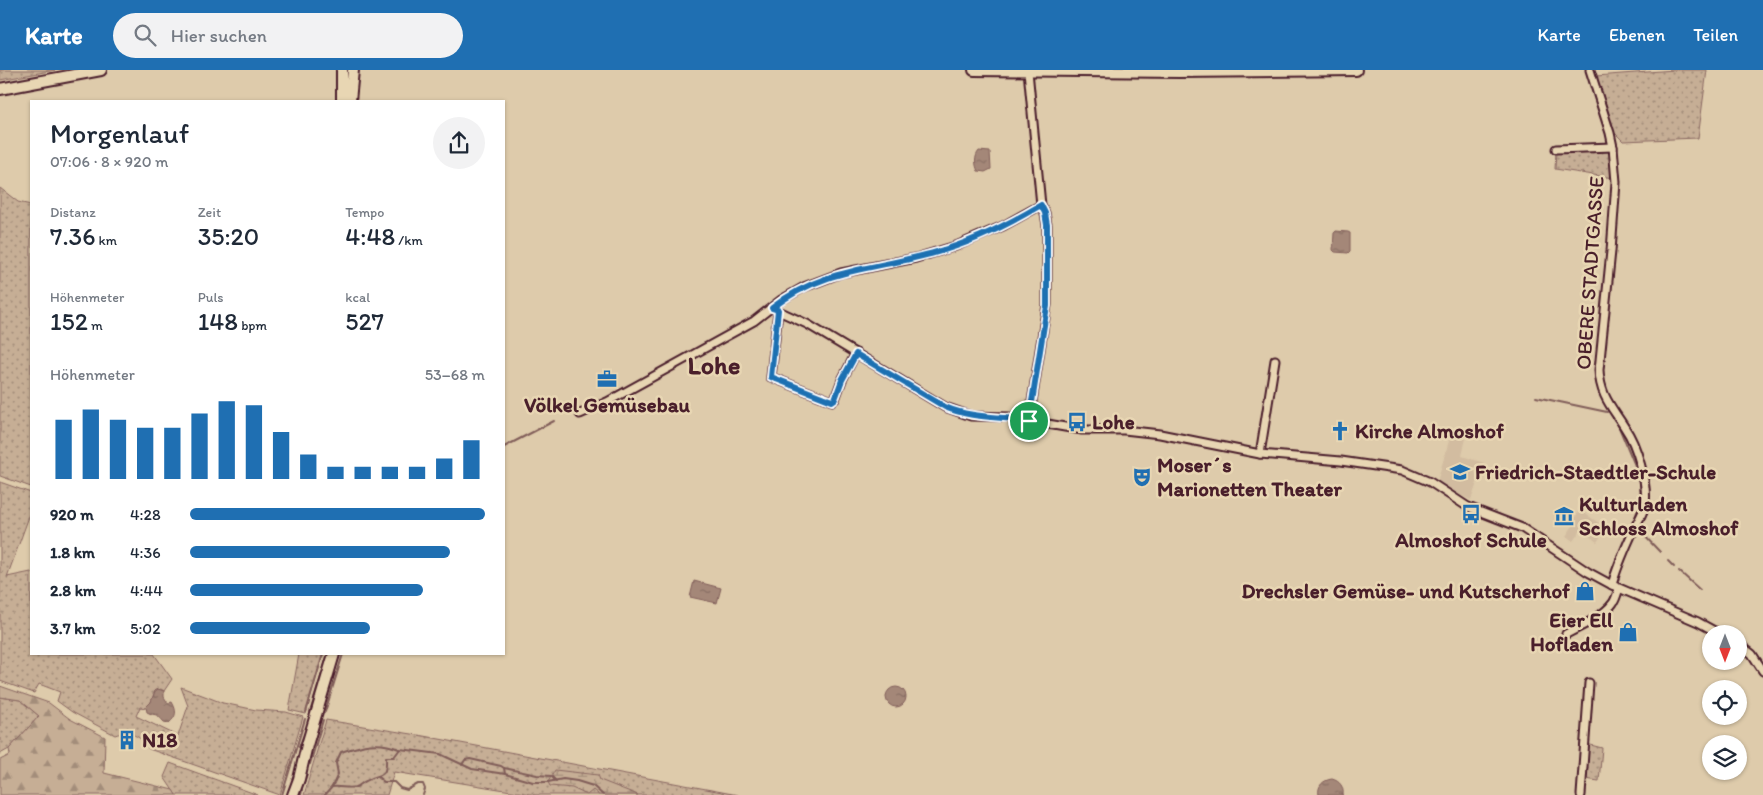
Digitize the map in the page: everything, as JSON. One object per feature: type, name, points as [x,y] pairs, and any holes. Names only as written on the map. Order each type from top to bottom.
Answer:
[{"type":"main road","points":[[0,89],[101,70]]},
{"type":"main road","points":[[342,70],[342,100]]},
{"type":"main road","points":[[350,100],[354,70]]},
{"type":"main road","points":[[974,70],[1186,72],[1356,70]]},
{"type":"main road","points":[[293,795],[334,655]]},
{"type":"main road","points":[[288,795],[308,744]]},
{"type":"street","name":"OBERE STADTGASSE","points":[[1566,634],[1582,626],[1613,603],[1623,554],[1645,506],[1644,478],[1641,466],[1628,432],[1608,402],[1599,380],[1612,251],[1616,182],[1613,147],[1590,70]]},
{"type":"street","points":[[1028,71],[1041,205],[1045,213],[1047,225],[1047,299],[1029,421]]},
{"type":"street","points":[[1556,149],[1613,147]]},
{"type":"street","points":[[580,414],[607,402],[754,321],[775,309],[804,287],[829,277],[916,258],[956,246],[1003,226],[1041,205]]},
{"type":"street","points":[[775,309],[771,377],[832,401],[835,399],[842,380],[856,354]]},
{"type":"street","points":[[775,309],[807,324],[945,407],[959,413],[971,416],[1008,417],[1082,430],[1124,430],[1160,434],[1260,454],[1341,461],[1402,470],[1430,482],[1468,507],[1522,528],[1588,572],[1616,587],[1704,625]]},
{"type":"street","points":[[1260,454],[1275,360]]},
{"type":"street","points":[[1748,650],[1757,659],[1763,671]]},
{"type":"street","points":[[1757,659],[1763,652]]},
{"type":"street","points":[[1581,795],[1589,683]]},
{"type":"shaded area","name":"Friedrich-Staedtler-Schule","points":[[1451,434],[1466,438],[1462,456],[1484,463],[1471,500],[1437,482]]},
{"type":"shaded area","points":[[1580,510],[1606,528],[1597,542],[1581,530],[1573,541],[1566,536],[1576,521],[1574,519]]},
{"type":"green space","points":[[0,70],[55,70],[0,80]]},
{"type":"green space","points":[[1674,70],[1707,70],[1698,138],[1623,141],[1612,130],[1596,76]]},
{"type":"green space","points":[[1609,149],[1613,178],[1555,169],[1556,151]]},
{"type":"green space","points":[[0,188],[18,202],[30,205],[30,487],[0,476]]},
{"type":"green space","points":[[0,482],[30,493],[30,514],[7,577],[30,572],[30,655],[155,655],[172,679],[164,691],[161,689],[155,691],[151,702],[146,708],[140,707],[136,716],[178,736],[188,706],[181,687],[223,703],[256,710],[286,712],[303,717],[280,795],[149,749],[143,741],[134,735],[125,733],[115,735],[72,712],[57,701],[60,692],[39,684],[34,693],[0,681]]},
{"type":"green space","points":[[299,655],[323,655],[306,714],[289,710]]},
{"type":"green space","points":[[0,686],[49,703],[70,719],[105,737],[104,773],[173,790],[176,795],[0,795],[0,760],[10,755],[9,749],[39,716],[20,700],[0,697]]},
{"type":"green space","points":[[0,697],[20,700],[39,716],[9,749],[0,754]]},
{"type":"green space","points":[[326,720],[418,735],[738,795],[536,795],[394,772],[387,795],[304,795]]},
{"type":"green space","points":[[1587,744],[1602,748],[1599,781],[1585,779]]},
{"type":"green space","points":[[170,763],[258,795],[176,795],[164,777]]},
{"type":"green space","points":[[555,770],[598,775],[600,780],[638,795],[598,795],[593,790],[587,795],[572,788],[550,786],[548,782]]},
{"type":"water","points":[[979,151],[990,152],[991,169],[985,172],[978,171],[976,166],[977,153]]},
{"type":"water","points":[[1336,231],[1350,233],[1350,251],[1348,253],[1335,252],[1333,250],[1334,233]]},
{"type":"water","points":[[694,581],[721,588],[717,603],[690,597]]},
{"type":"water","points":[[896,687],[903,690],[906,697],[903,704],[896,707],[889,704],[886,697],[889,690]]},
{"type":"water","points":[[158,689],[164,691],[164,697],[168,703],[172,702],[175,708],[175,716],[169,723],[164,722],[157,715],[147,712],[146,707]]},
{"type":"water","points":[[1332,779],[1341,785],[1343,795],[1319,795],[1321,784]]},
{"type":"waterway","points":[[1536,397],[1607,412]]},
{"type":"waterway","points":[[1616,420],[1639,475]]},
{"type":"waterway","points":[[505,446],[554,421]]},
{"type":"waterway","points":[[1635,517],[1641,502],[1640,482]]},
{"type":"waterway","points":[[1639,530],[1660,552]]},
{"type":"waterway","points":[[1668,561],[1674,567]]},
{"type":"waterway","points":[[1679,571],[1700,590]]},
{"type":"waterway","points":[[306,712],[323,655]]},
{"type":"waterway","points":[[310,712],[328,655]]},
{"type":"waterway","points":[[325,712],[343,655]]},
{"type":"waterway","points":[[282,795],[305,719]]},
{"type":"waterway","points":[[310,764],[323,720]]},
{"type":"waterway","points":[[306,729],[309,722]]},
{"type":"waterway","points":[[299,747],[305,732]]},
{"type":"waterway","points":[[332,787],[338,774],[336,763],[341,752],[370,744],[391,746],[399,749]]},
{"type":"waterway","points":[[325,795],[332,787],[356,787],[371,778],[382,775],[385,770],[386,757],[394,757],[400,749],[440,754],[472,769],[505,774],[533,782],[563,779],[577,781],[593,786],[603,795]]},
{"type":"waterway","points":[[462,765],[465,760],[470,759],[501,766],[504,768],[505,774]]},
{"type":"waterway","points":[[504,768],[551,776],[556,781]]},
{"type":"waterway","points":[[303,785],[307,774]]},
{"type":"waterway","points":[[378,777],[384,782],[394,782],[400,788],[407,790],[418,784],[423,784],[425,789],[423,795]]},
{"type":"waterway","points":[[301,795],[302,790]]},
{"type":"place","name":"Völkel Gemüsebau","points":[[607,379]]},
{"type":"place","name":"Lohe","points":[[1077,422]]},
{"type":"place","name":"Kirche Almoshof","points":[[1340,431]]},
{"type":"place","name":"Friedrich-Staedtler-Schule","points":[[1460,472]]},
{"type":"place","name":"Moser´s Marionetten Theater","points":[[1142,477]]},
{"type":"place","name":"Almoshof Schule","points":[[1471,514]]},
{"type":"place","name":"Kulturladen Schloss Almoshof","points":[[1564,516]]},
{"type":"place","name":"Drechsler Gemüse- und Kutscherhof","points":[[1585,591]]},
{"type":"place","name":"Eier Ell Hofladen","points":[[1628,632]]},
{"type":"place","name":"N18","points":[[127,740]]},
{"type":"district","name":"Lohe","points":[[714,365]]},
{"type":"route","points":[[1041,205],[1045,213],[1047,225],[1047,306],[1029,421],[1008,417],[971,416],[959,413],[945,407],[856,354],[849,365],[835,399],[832,401],[771,377],[778,310],[772,308],[781,300],[804,287],[829,277],[916,258],[956,246],[1003,226],[1041,205]]}]
